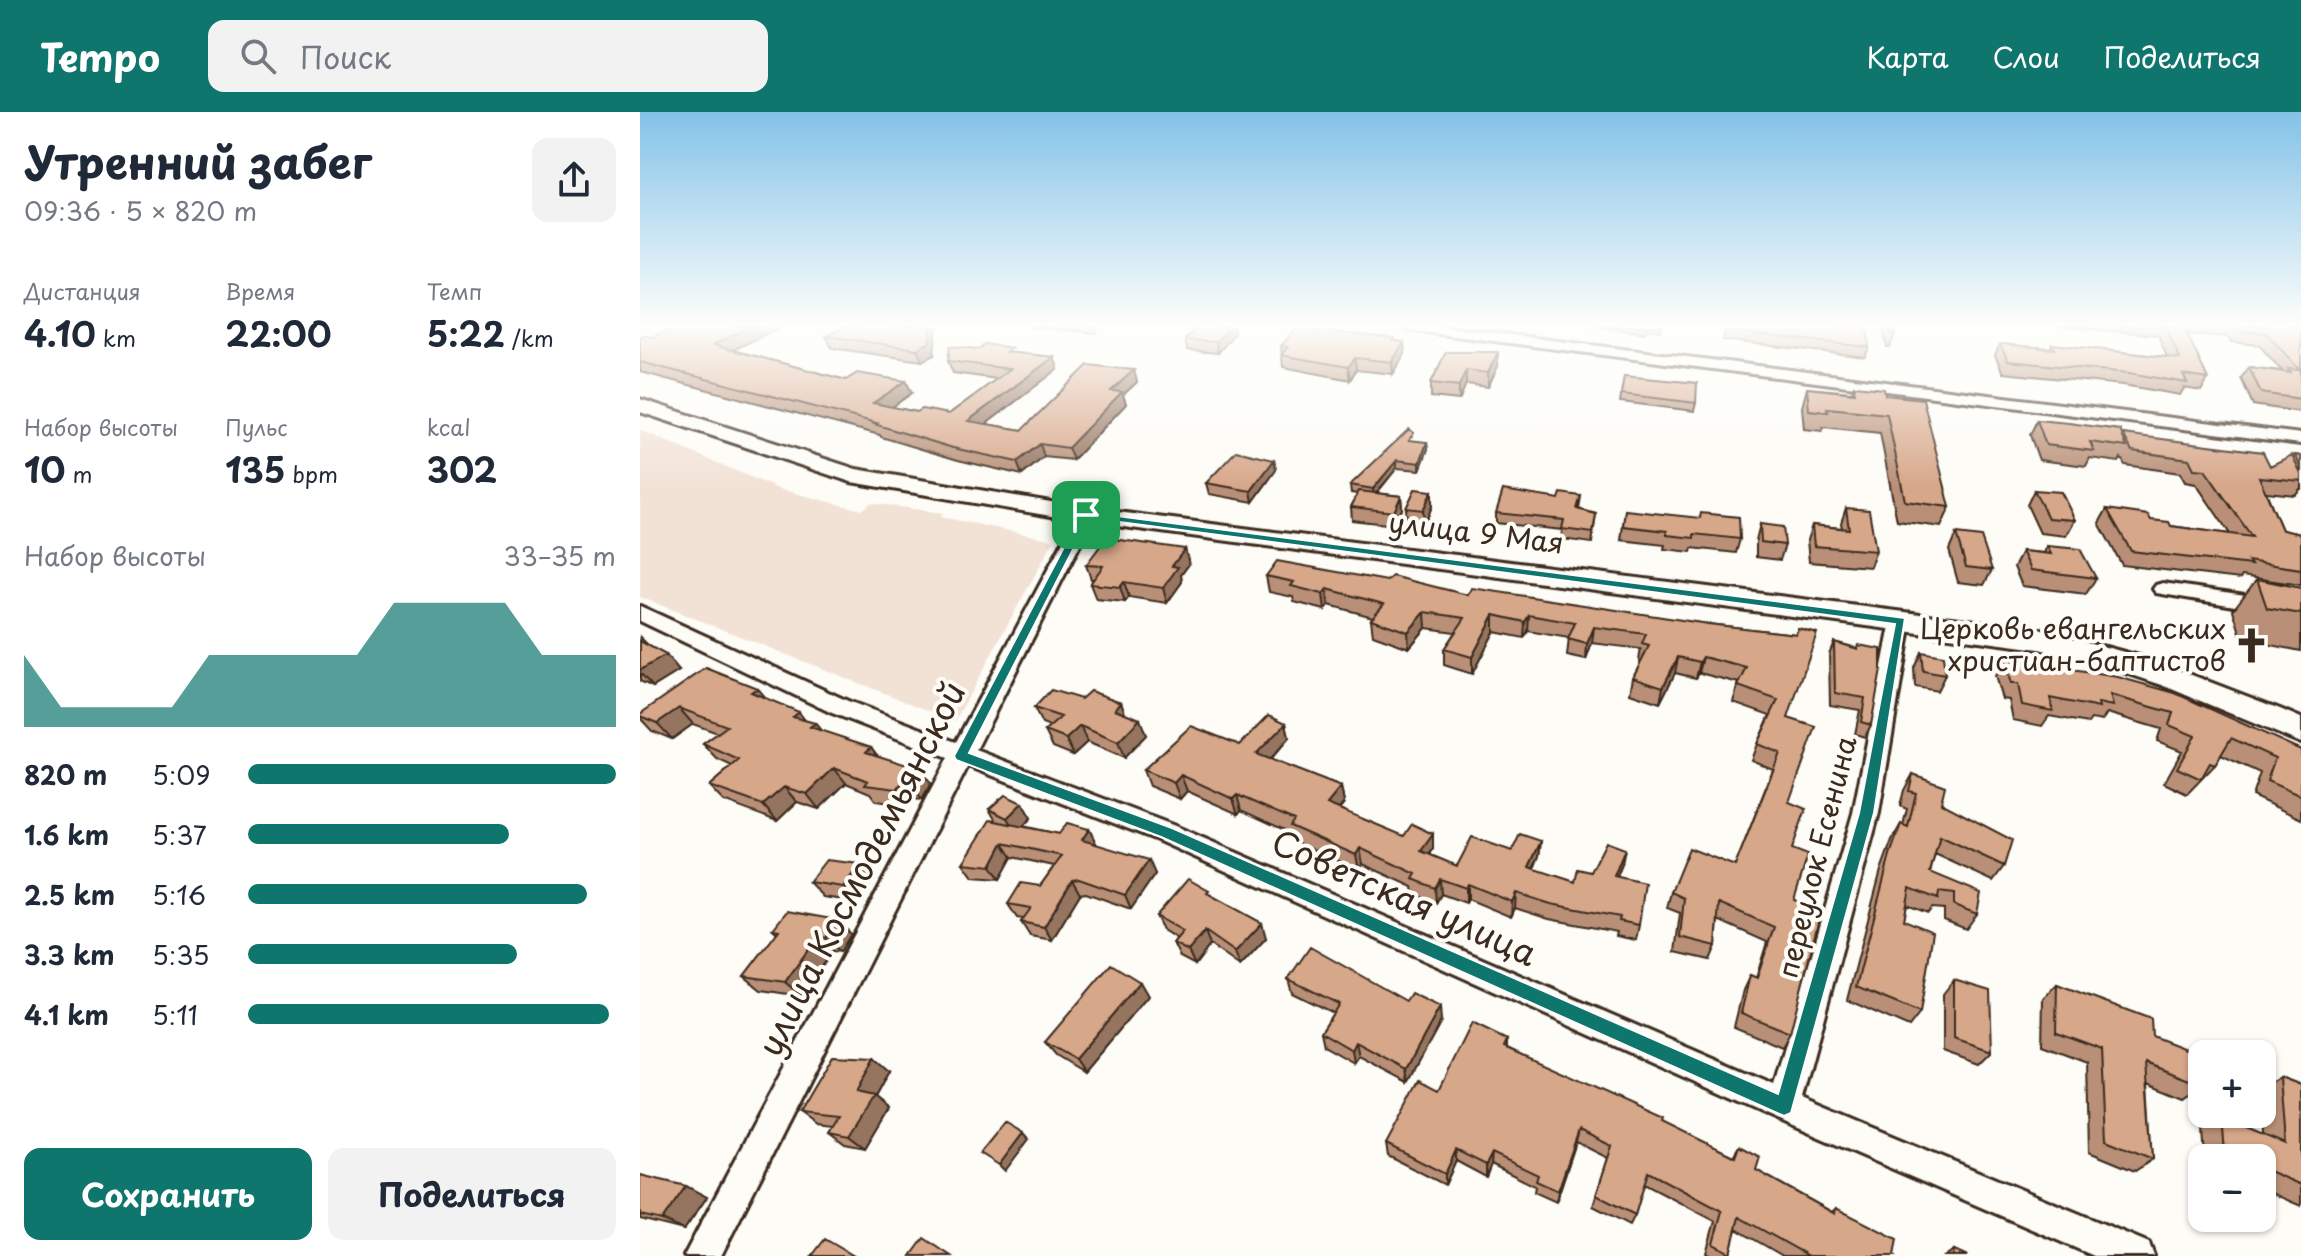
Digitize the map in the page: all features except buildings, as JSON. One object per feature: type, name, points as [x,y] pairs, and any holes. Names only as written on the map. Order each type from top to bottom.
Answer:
[{"type":"street","points":[[1830,379],[2301,439]]},
{"type":"street","name":"улица 9 Мая","points":[[640,405],[851,475],[944,493],[1086,515],[2039,639],[2109,654],[2183,679],[2301,731]]},
{"type":"street","name":"улица Космодемьянской","points":[[702,1256],[1086,515]]},
{"type":"street","points":[[2163,589],[2301,610]]},
{"type":"street","name":"Советская улица","points":[[640,613],[840,707],[1166,833],[1784,1106],[2136,1256]]},
{"type":"street","name":"переулок Есенина","points":[[1784,1106],[1866,813],[1901,621]]},
{"type":"shaded area","points":[[640,430],[778,489],[862,510],[871,503],[943,513],[941,517],[1054,540],[955,721],[640,597]]},
{"type":"place","name":"Церковь евангельских христиан-баптистов","points":[[2252,645]]},
{"type":"route","points":[[1086,515],[1901,621],[1866,813],[1784,1106],[1166,833],[961,756],[1086,515]]}]
